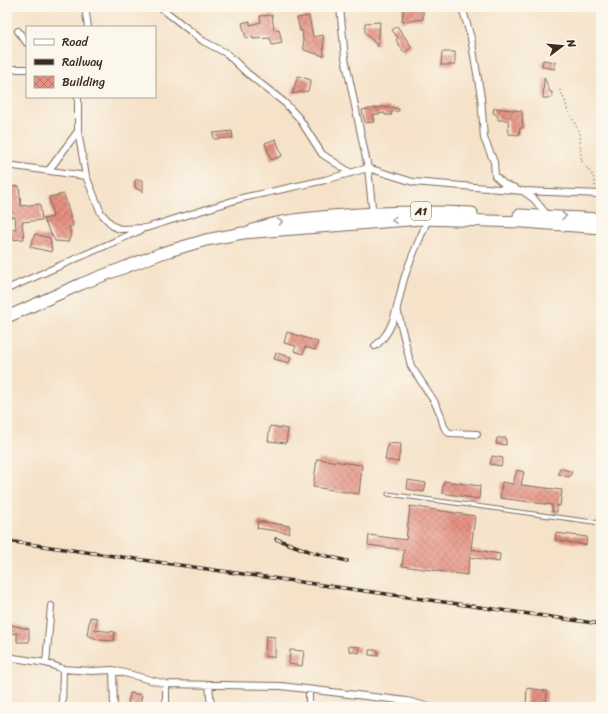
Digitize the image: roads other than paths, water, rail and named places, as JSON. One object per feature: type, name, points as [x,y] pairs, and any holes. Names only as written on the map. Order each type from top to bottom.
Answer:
[{"type":"highway","name":"A1","points":[[7,317],[81,284],[162,253],[206,240],[243,233],[272,232],[420,210],[547,215],[601,219]]},
{"type":"highway","name":"A1","points":[[373,217],[524,222],[601,228]]},
{"type":"street","points":[[85,7],[88,26]]},
{"type":"street","points":[[160,7],[203,41],[226,53],[247,73],[285,103],[299,118],[322,154],[351,173]]},
{"type":"street","points":[[340,7],[345,58],[368,168],[373,217]]},
{"type":"street","points":[[462,7],[471,38],[481,97],[484,138],[494,162],[495,176],[504,184],[523,191],[534,199],[547,215]]},
{"type":"street","points":[[18,31],[26,42]]},
{"type":"street","points":[[7,69],[26,69]]},
{"type":"street","points":[[78,98],[78,131],[86,176],[101,213],[113,226],[127,230],[146,228]]},
{"type":"street","points":[[49,170],[78,131]]},
{"type":"street","points":[[7,165],[86,176]]},
{"type":"street","points":[[7,290],[146,228],[242,198],[325,180],[368,168],[413,182],[523,191],[601,194]]},
{"type":"street","points":[[375,346],[383,340],[390,329],[397,309],[404,278],[428,219]]},
{"type":"street","points":[[397,309],[411,366],[434,401],[440,413],[444,427],[449,433],[477,434]]},
{"type":"street","points":[[46,663],[51,606]]},
{"type":"street","points":[[7,657],[46,663],[63,669],[92,671],[112,670],[166,684],[281,686],[408,701],[430,707]]},
{"type":"street","points":[[62,707],[63,669]]},
{"type":"street","points":[[112,670],[114,707]]},
{"type":"street","points":[[166,684],[166,707]]},
{"type":"street","points":[[209,684],[211,707]]},
{"type":"street","points":[[308,690],[309,707]]},
{"type":"lane","points":[[388,494],[601,523]]},
{"type":"railway","points":[[276,539],[311,552],[347,561]]},
{"type":"railway","points":[[7,541],[601,624]]}]
